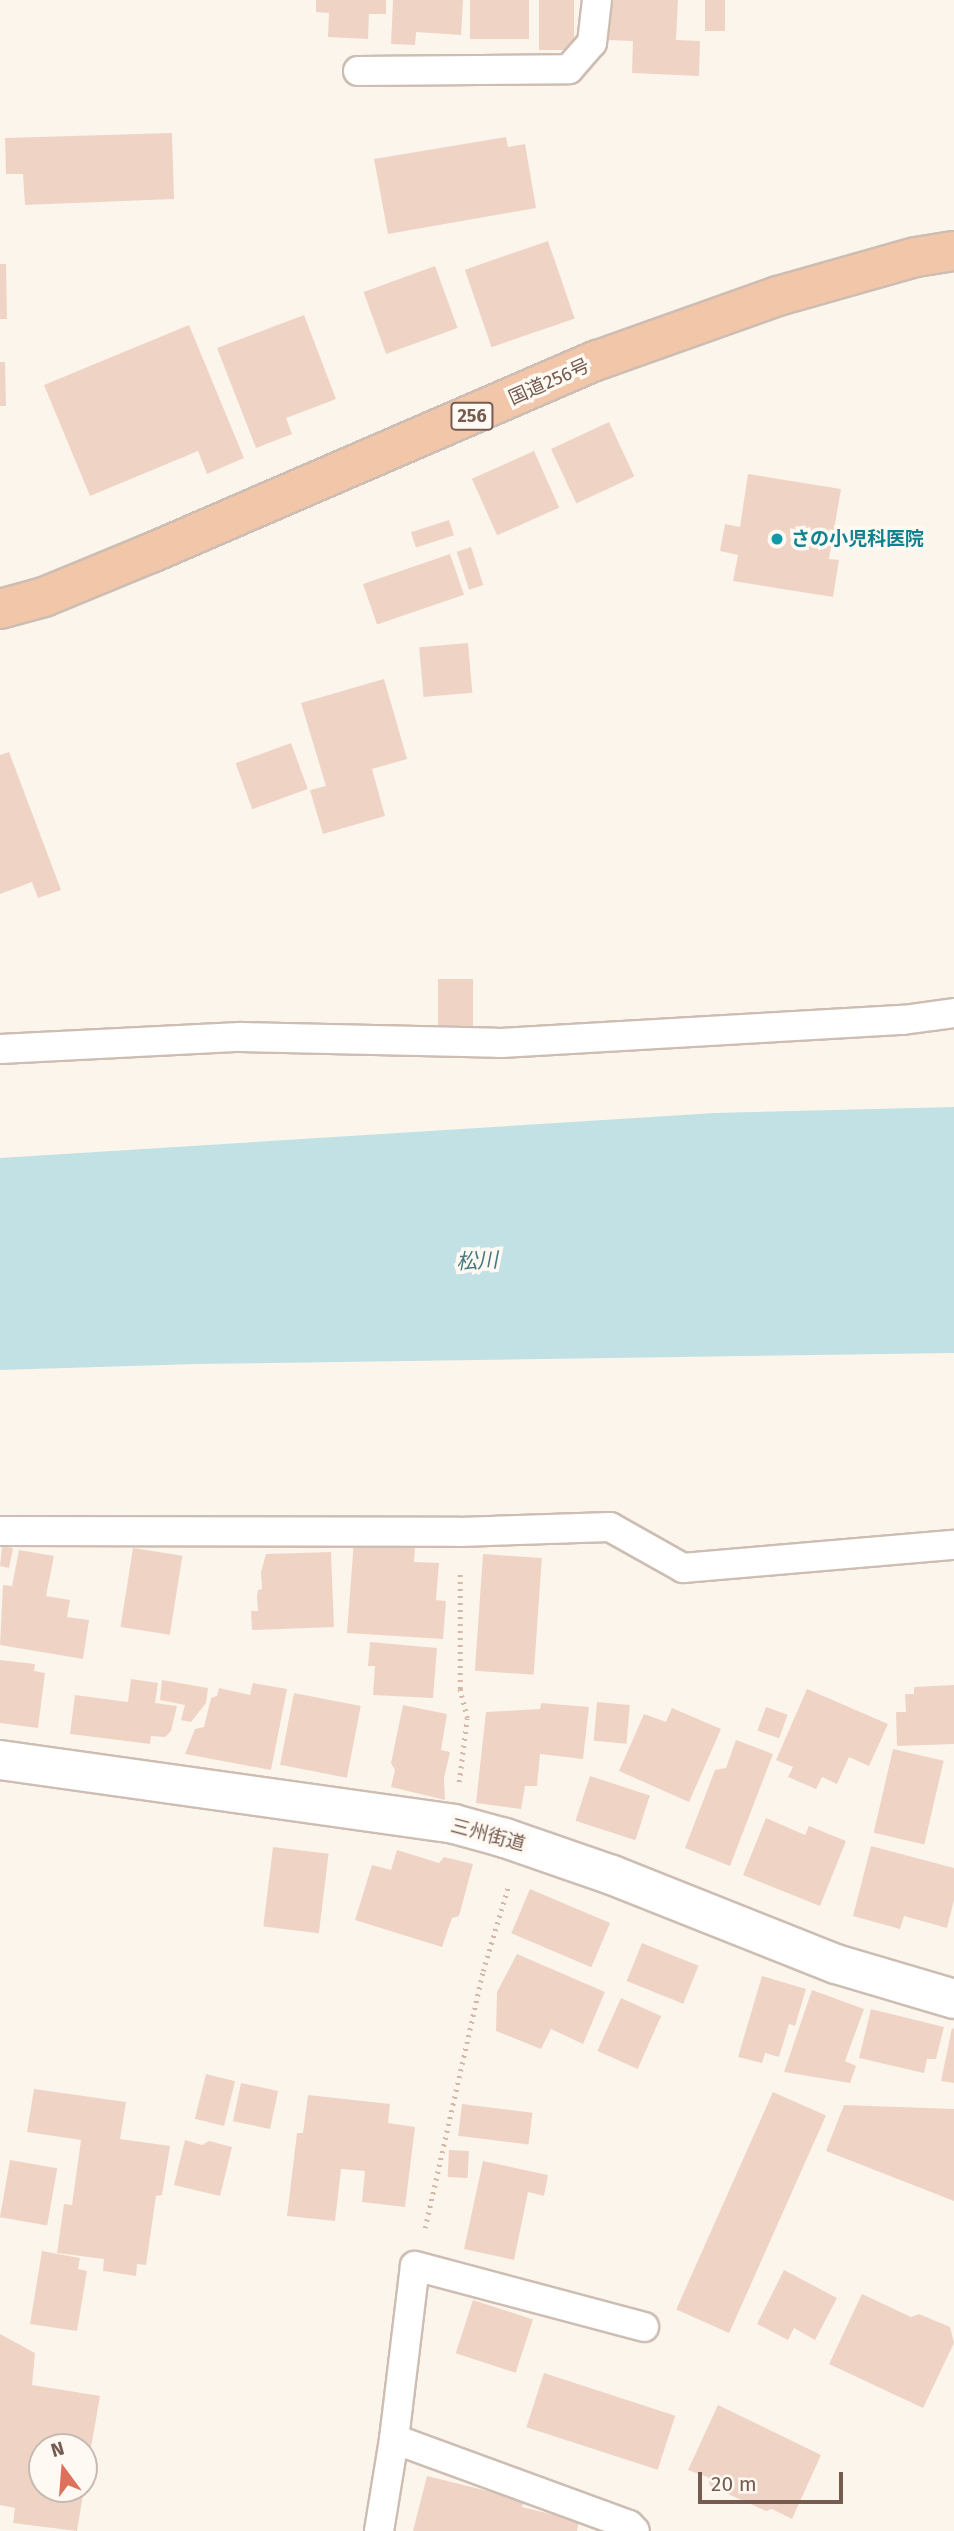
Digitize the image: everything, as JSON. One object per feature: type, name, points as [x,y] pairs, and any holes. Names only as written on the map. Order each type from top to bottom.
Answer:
[{"type":"highway","name":"国道256号","points":[[0,609],[44,597],[151,553],[598,360],[778,296],[916,257],[954,251]]},
{"type":"street","name":"三州街道","points":[[0,1760],[454,1825],[521,1843],[612,1875],[835,1964],[954,1999]]},
{"type":"lane","points":[[358,71],[569,69],[592,43],[597,0]]},
{"type":"lane","points":[[0,1049],[240,1037],[501,1043],[903,1020],[954,1013]]},
{"type":"lane","points":[[0,1531],[459,1532],[610,1527],[683,1568],[954,1545]]},
{"type":"lane","points":[[379,2531],[394,2440],[415,2266],[644,2328]]},
{"type":"lane","points":[[394,2440],[629,2525],[635,2531]]},
{"type":"path","points":[[454,1825],[467,1718],[460,1689],[459,1532]]},
{"type":"path","points":[[415,2266],[483,1971],[521,1843]]},
{"type":"water","name":"松川","points":[[954,1107],[954,1353],[196,1364],[0,1370],[0,1158],[715,1113]]},
{"type":"building","points":[[316,0],[386,0],[386,14],[369,14],[368,39],[328,37],[329,13],[316,12]]},
{"type":"building","points":[[393,0],[463,0],[461,35],[416,32],[415,45],[391,44]]},
{"type":"building","points":[[470,0],[529,0],[529,39],[470,39]]},
{"type":"building","points":[[539,0],[574,0],[574,50],[539,50]]},
{"type":"building","points":[[608,0],[678,0],[676,40],[700,41],[699,76],[632,73],[633,41],[606,40]]},
{"type":"building","points":[[705,0],[725,0],[725,31],[705,31]]},
{"type":"building","points":[[172,133],[174,199],[25,205],[23,174],[6,174],[5,138]]},
{"type":"building","points":[[506,137],[508,147],[525,144],[536,208],[388,234],[374,159]]},
{"type":"building","points":[[548,241],[575,319],[491,347],[465,270]]},
{"type":"building","points":[[0,264],[6,264],[7,319],[0,319]]},
{"type":"building","points":[[435,266],[458,328],[386,354],[364,292]]},
{"type":"building","points":[[304,315],[336,399],[286,418],[292,434],[256,448],[217,348]]},
{"type":"building","points":[[189,325],[244,458],[207,474],[198,451],[90,496],[44,385]]},
{"type":"building","points":[[0,362],[5,362],[6,406],[0,406]]},
{"type":"building","points":[[609,422],[634,476],[576,503],[551,449]]},
{"type":"building","points":[[534,451],[559,508],[497,535],[472,479]]},
{"type":"building","name":"さの小児科医院","points":[[748,474],[841,489],[829,559],[839,560],[833,597],[733,581],[738,555],[720,551],[725,524],[740,527]]},
{"type":"building","points":[[449,520],[454,535],[416,548],[411,532]]},
{"type":"building","points":[[471,547],[483,585],[469,590],[457,552]]},
{"type":"building","points":[[450,554],[464,595],[377,625],[363,584]]},
{"type":"building","points":[[468,643],[472,693],[424,697],[419,647]]},
{"type":"building","points":[[384,679],[407,759],[372,769],[385,816],[323,834],[310,790],[326,786],[301,703]]},
{"type":"building","points":[[291,743],[308,789],[252,809],[236,763]]},
{"type":"building","points":[[9,752],[61,890],[38,898],[32,882],[0,894],[0,755]]},
{"type":"building","points":[[438,979],[473,979],[473,1029],[438,1029]]},
{"type":"building","points":[[354,1540],[415,1545],[414,1562],[439,1563],[436,1600],[446,1601],[443,1639],[347,1633]]},
{"type":"building","points":[[2,1546],[13,1548],[9,1568],[0,1566]]},
{"type":"building","points":[[133,1548],[182,1556],[170,1635],[120,1627]]},
{"type":"building","points":[[19,1550],[54,1556],[46,1596],[70,1600],[67,1617],[89,1620],[83,1659],[0,1645],[3,1585],[12,1586]]},
{"type":"building","points":[[331,1552],[334,1627],[252,1630],[251,1611],[258,1611],[257,1596],[258,1590],[262,1589],[261,1572],[266,1554]]},
{"type":"building","points":[[483,1554],[542,1558],[534,1675],[475,1671]]},
{"type":"building","points":[[370,1642],[437,1648],[433,1698],[373,1695],[375,1666],[368,1666]]},
{"type":"building","points":[[0,1660],[35,1664],[34,1671],[45,1673],[38,1728],[0,1723]]},
{"type":"building","points":[[131,1679],[158,1683],[155,1703],[177,1706],[171,1731],[165,1737],[151,1736],[150,1744],[70,1734],[75,1695],[128,1702]]},
{"type":"building","points":[[162,1680],[208,1688],[206,1703],[191,1722],[181,1720],[185,1705],[160,1700]]},
{"type":"building","points":[[253,1683],[287,1689],[271,1770],[185,1754],[195,1729],[204,1727],[211,1698],[217,1696],[219,1688],[250,1695]]},
{"type":"building","points":[[954,1685],[954,1744],[897,1746],[896,1712],[906,1712],[905,1694],[914,1694],[914,1687]]},
{"type":"building","points":[[807,1689],[888,1724],[869,1766],[849,1757],[837,1784],[822,1777],[816,1789],[788,1777],[793,1767],[776,1760]]},
{"type":"building","points":[[294,1693],[361,1706],[347,1778],[280,1765]]},
{"type":"building","points":[[597,1702],[630,1705],[626,1744],[594,1741]]},
{"type":"building","points":[[541,1703],[589,1707],[583,1759],[540,1754],[537,1786],[525,1786],[521,1809],[476,1803],[486,1712],[540,1709]]},
{"type":"building","points":[[403,1705],[447,1714],[441,1750],[450,1752],[444,1778],[445,1800],[391,1787],[395,1770],[391,1763]]},
{"type":"building","points":[[766,1707],[788,1715],[779,1738],[757,1730]]},
{"type":"building","points":[[672,1708],[721,1729],[689,1802],[619,1771],[644,1714],[666,1722]]},
{"type":"building","points":[[736,1740],[773,1754],[730,1866],[685,1848],[715,1770],[726,1768]]},
{"type":"building","points":[[893,1749],[944,1761],[924,1844],[874,1833]]},
{"type":"building","points":[[590,1776],[650,1795],[635,1840],[575,1821]]},
{"type":"building","points":[[766,1818],[805,1835],[809,1826],[846,1841],[820,1906],[743,1875]]},
{"type":"building","points":[[871,1846],[954,1868],[954,1900],[947,1928],[904,1916],[900,1929],[853,1916]]},
{"type":"building","points":[[273,1847],[329,1854],[319,1933],[263,1926]]},
{"type":"building","points":[[397,1850],[439,1863],[444,1857],[473,1864],[459,1916],[452,1918],[442,1947],[355,1920],[372,1865],[391,1870]]},
{"type":"building","points":[[530,1889],[610,1923],[591,1967],[511,1933]]},
{"type":"building","points":[[642,1943],[699,1966],[683,2004],[627,1981]]},
{"type":"building","points":[[517,1954],[605,1992],[583,2044],[551,2029],[541,2049],[496,2031],[497,1992]]},
{"type":"building","points":[[762,1976],[806,1989],[795,2026],[789,2024],[779,2057],[765,2053],[762,2063],[738,2057]]},
{"type":"building","points":[[812,1990],[864,2009],[845,2061],[856,2066],[850,2083],[784,2072]]},
{"type":"building","points":[[621,1998],[661,2016],[638,2069],[597,2051]]},
{"type":"building","points":[[871,2009],[944,2027],[936,2059],[927,2059],[924,2073],[859,2058]]},
{"type":"building","points":[[952,2028],[954,2029],[954,2083],[941,2081]]},
{"type":"building","points":[[206,2074],[235,2081],[224,2126],[195,2119]]},
{"type":"building","points":[[241,2083],[278,2091],[270,2129],[233,2121]]},
{"type":"building","points":[[34,2089],[126,2102],[120,2139],[170,2146],[162,2195],[156,2196],[146,2265],[137,2264],[136,2276],[103,2271],[104,2259],[57,2253],[64,2204],[72,2205],[81,2140],[27,2132]]},
{"type":"building","points":[[773,2092],[826,2116],[729,2333],[676,2309]]},
{"type":"building","points":[[308,2095],[390,2104],[388,2123],[415,2127],[405,2207],[362,2202],[365,2171],[341,2169],[335,2221],[287,2216],[297,2133],[303,2133]]},
{"type":"building","points":[[462,2104],[532,2113],[529,2144],[458,2136]]},
{"type":"building","points":[[844,2105],[954,2109],[954,2201],[826,2151]]},
{"type":"building","points":[[185,2140],[202,2145],[209,2141],[232,2147],[220,2196],[174,2185]]},
{"type":"building","points":[[449,2150],[469,2151],[468,2178],[448,2177]]},
{"type":"building","points":[[10,2160],[57,2168],[47,2225],[0,2217]]},
{"type":"building","points":[[483,2161],[548,2175],[544,2196],[528,2192],[514,2260],[464,2249]]},
{"type":"building","points":[[42,2251],[80,2258],[78,2269],[87,2271],[77,2331],[30,2324]]},
{"type":"building","points":[[784,2270],[837,2298],[815,2340],[794,2328],[788,2340],[757,2324]]},
{"type":"building","points":[[862,2294],[911,2317],[919,2314],[950,2327],[954,2343],[923,2408],[829,2364]]},
{"type":"building","points":[[473,2300],[533,2319],[516,2373],[456,2353]]},
{"type":"building","points":[[0,2334],[35,2353],[32,2385],[100,2396],[94,2433],[28,2433],[28,2503],[82,2503],[77,2531],[13,2523],[15,2508],[0,2505]]},
{"type":"building","points":[[544,2373],[675,2416],[658,2470],[526,2427]]},
{"type":"building","points":[[718,2405],[821,2455],[792,2519],[772,2509],[766,2511],[710,2486],[708,2477],[688,2470]]},
{"type":"building","points":[[427,2476],[524,2500],[522,2507],[579,2521],[577,2531],[413,2531]]},
{"type":"place","name":"さの小児科医院","points":[[777,539]]}]
